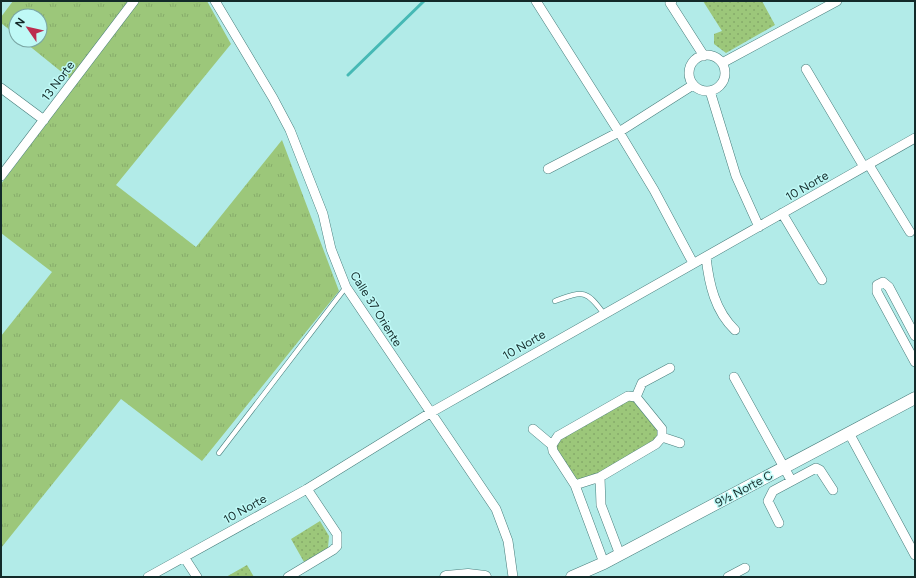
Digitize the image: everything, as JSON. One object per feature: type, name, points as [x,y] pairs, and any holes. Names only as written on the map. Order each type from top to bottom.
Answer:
[{"type":"street","name":"13 Norte","points":[[1,176],[134,1]]},
{"type":"street","name":"Calle 37 Oriente","points":[[215,1],[273,98],[290,130],[323,214],[331,249],[346,287],[498,514],[508,541],[512,577]]},
{"type":"street","points":[[536,1],[654,190],[693,263]]},
{"type":"street","points":[[672,1],[670,3],[704,56]]},
{"type":"street","points":[[722,63],[837,1]]},
{"type":"street","points":[[704,56],[714,57],[722,63],[725,70],[722,83],[717,88],[710,91],[703,91],[694,85],[690,80],[690,68],[693,62],[704,56]]},
{"type":"street","points":[[806,69],[866,166],[910,232]]},
{"type":"street","points":[[548,169],[619,132],[694,85]]},
{"type":"street","points":[[1,88],[44,120]]},
{"type":"street","points":[[710,91],[736,176],[759,226]]},
{"type":"street","name":"10 Norte","points":[[148,577],[307,489],[430,413],[915,138]]},
{"type":"street","points":[[782,214],[822,280]]},
{"type":"street","points":[[706,257],[711,291],[722,315],[735,330]]},
{"type":"street","points":[[915,336],[887,284],[883,282],[877,285],[877,292],[898,331],[913,352],[915,362]]},
{"type":"street","points":[[887,310],[898,304]]},
{"type":"street","points":[[898,331],[909,325]]},
{"type":"street","points":[[636,397],[642,383],[670,368]]},
{"type":"street","points":[[734,377],[791,480]]},
{"type":"street","points":[[552,446],[558,436],[628,396],[636,397],[662,429],[662,437],[656,444],[600,477],[575,485]]},
{"type":"street","name":"9½ Norte C","points":[[572,577],[592,574],[604,563],[915,398]]},
{"type":"street","points":[[533,430],[552,446],[553,451],[575,485],[604,563]]},
{"type":"street","points":[[849,433],[915,556]]},
{"type":"street","points":[[662,437],[680,443]]},
{"type":"street","points":[[779,523],[768,501],[773,491],[791,480],[816,468],[820,470],[833,490]]},
{"type":"street","points":[[600,477],[601,505],[620,555]]},
{"type":"street","points":[[288,577],[334,550],[337,546],[338,534],[307,489]]},
{"type":"street","points":[[184,557],[197,577]]},
{"type":"street","points":[[728,577],[745,568]]},
{"type":"street","points":[[446,577],[468,575],[485,577]]},
{"type":"lane","points":[[219,453],[346,287]]},
{"type":"lane","points":[[556,301],[579,293],[585,294],[590,297],[604,314]]},
{"type":"green space","points":[[13,1],[133,1],[74,82],[32,48],[48,48],[48,8],[8,8],[8,29],[1,23],[1,17]]},
{"type":"green space","points":[[138,1],[207,1],[231,44],[116,185],[196,247],[282,140],[339,291],[202,461],[121,399],[1,548],[1,336],[52,272],[1,233],[1,184]]},
{"type":"green space","points":[[703,1],[762,1],[775,25],[726,53],[714,44],[714,34],[722,31]]},
{"type":"green space","points":[[630,396],[662,429],[656,444],[575,485],[553,451],[554,440]]},
{"type":"green space","points":[[320,521],[329,536],[328,548],[304,562],[291,539]]},
{"type":"green space","points":[[247,565],[254,577],[226,577]]},
{"type":"waterway","points":[[348,75],[424,1]]}]
